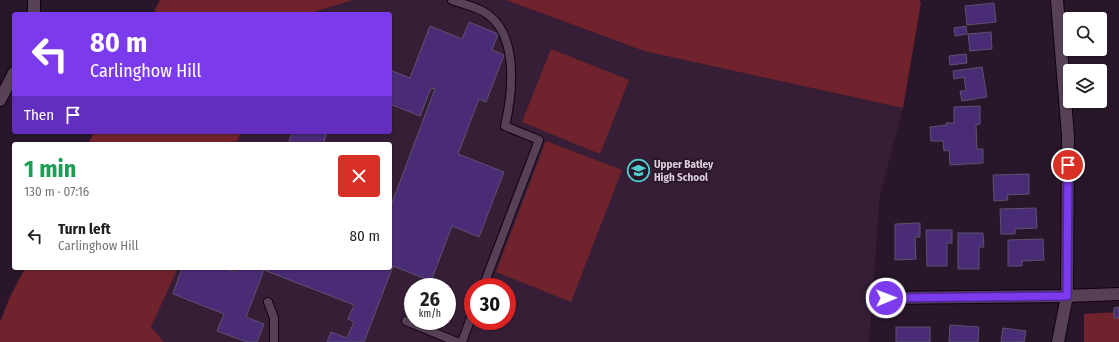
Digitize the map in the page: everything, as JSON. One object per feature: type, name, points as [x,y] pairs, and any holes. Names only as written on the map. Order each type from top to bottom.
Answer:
[{"type":"street","points":[[34,0],[34,12]]},
{"type":"street","points":[[1057,0],[1068,136],[1067,296],[1058,342]]},
{"type":"street","points":[[0,100],[12,77]]},
{"type":"street","points":[[886,298],[1119,294]]},
{"type":"lane","points":[[452,0],[484,12],[497,22],[504,32],[508,42],[511,65],[510,108],[505,126],[539,140],[486,278]]},
{"type":"lane","points":[[268,302],[274,318],[274,342]]},
{"type":"lane","points":[[428,330],[457,342]]},
{"type":"lane","points":[[462,342],[466,330]]},
{"type":"shaded area","points":[[160,0],[353,0],[314,12],[154,12]]},
{"type":"shaded area","name":"Upper Batley High School","points":[[353,0],[506,0],[644,51],[903,108],[880,195],[869,342],[164,342],[151,327],[177,270],[392,270],[392,142],[237,142],[240,134],[392,134],[392,12],[314,12]]},
{"type":"shaded area","points":[[506,0],[919,0],[921,2],[903,108],[644,51]]},
{"type":"shaded area","points":[[551,49],[629,80],[600,154],[522,122]]},
{"type":"shaded area","points":[[93,134],[240,134],[237,142],[89,142]]},
{"type":"shaded area","points":[[546,141],[622,170],[571,302],[516,280],[516,278],[511,278],[496,272]]},
{"type":"shaded area","points":[[24,270],[177,270],[151,327],[164,342],[0,342],[0,322],[10,297]]},
{"type":"shaded area","points":[[1119,312],[1119,342],[1084,342],[1084,314]]},
{"type":"building","points":[[994,3],[996,22],[967,25],[965,6]]},
{"type":"building","points":[[469,22],[498,34],[492,50],[504,55],[486,102],[479,99],[458,154],[504,172],[479,237],[452,226],[432,278],[423,278],[393,266],[392,269],[392,203],[435,89],[431,88],[420,116],[392,105],[392,71],[410,78],[430,26],[462,39]]},
{"type":"building","points":[[966,26],[967,34],[955,36],[954,28]]},
{"type":"building","points":[[991,32],[992,49],[970,51],[968,34]]},
{"type":"building","points":[[966,54],[967,63],[950,65],[949,56]]},
{"type":"building","points":[[982,67],[987,97],[962,101],[960,91],[966,91],[964,77],[954,79],[953,71]]},
{"type":"building","points":[[980,106],[980,124],[976,125],[977,149],[983,149],[983,163],[950,165],[949,150],[944,151],[943,141],[931,141],[930,127],[947,125],[946,123],[954,123],[954,107]]},
{"type":"building","points":[[292,134],[326,134],[324,142],[289,142]]},
{"type":"building","points":[[1029,174],[1029,194],[1007,195],[1008,200],[994,201],[993,175]]},
{"type":"building","points":[[1036,208],[1037,228],[1015,229],[1015,234],[1001,234],[1000,209]]},
{"type":"building","points":[[920,223],[920,237],[915,237],[916,259],[895,260],[895,224]]},
{"type":"building","points":[[926,230],[952,230],[952,243],[947,243],[947,266],[927,266]]},
{"type":"building","points":[[958,233],[983,233],[984,247],[979,247],[979,269],[958,269]]},
{"type":"building","points":[[1043,239],[1044,260],[1022,261],[1022,266],[1008,266],[1008,240]]},
{"type":"building","points":[[181,270],[230,270],[235,272],[236,270],[264,270],[246,317],[264,324],[257,342],[247,342],[217,331],[224,314],[173,294]]},
{"type":"building","points":[[264,270],[391,270],[364,342],[327,342],[331,332],[347,338],[354,322],[348,319],[354,305]]},
{"type":"building","points":[[1119,307],[1119,318],[1114,318],[1114,308]]},
{"type":"building","points":[[950,325],[979,327],[978,342],[949,342]]},
{"type":"building","points":[[896,327],[930,327],[930,342],[896,342]]},
{"type":"building","points":[[1003,328],[1026,331],[1024,342],[1001,342]]},
{"type":"place","name":"Upper Batley High School","points":[[638,170]]},
{"type":"route","points":[[886,298],[1067,296],[1068,165]]}]
